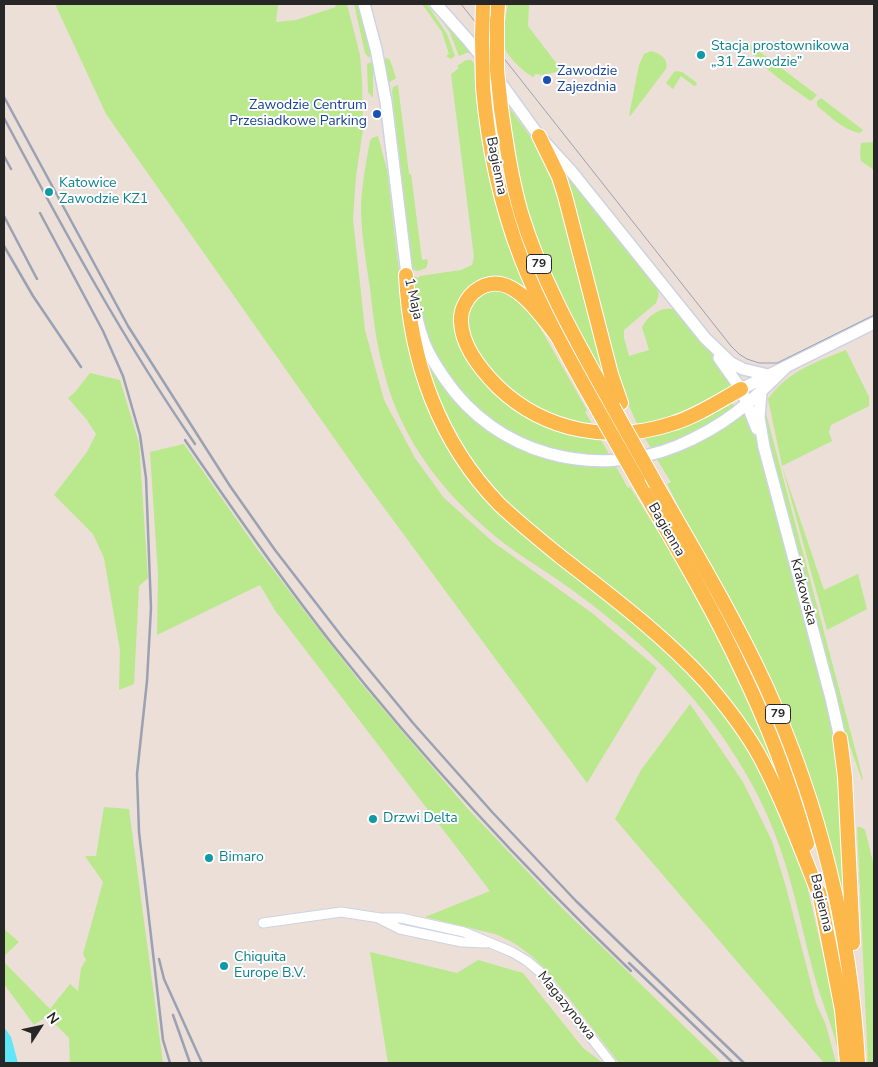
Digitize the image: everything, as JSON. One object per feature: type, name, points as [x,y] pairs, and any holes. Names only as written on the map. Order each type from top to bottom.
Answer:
[{"type":"main road","name":"Bagienna","points":[[483,4],[484,87],[496,173],[507,216],[525,267],[557,336],[717,620],[753,693],[783,767],[807,842],[821,899],[842,1010],[847,1063]]},
{"type":"main road","name":"Bagienna","points":[[498,4],[497,70],[507,151],[517,198],[539,263],[565,320],[617,405],[633,454],[656,484],[721,598],[752,657],[796,760],[803,778],[838,906],[851,976],[858,1063]]},
{"type":"main road","points":[[540,136],[565,196],[611,374],[617,405]]},
{"type":"main road","points":[[406,276],[408,306],[422,374],[442,424],[462,458],[479,481],[500,504],[678,654],[725,706],[759,756],[787,815],[821,899]]},
{"type":"main road","points":[[557,336],[524,296],[516,290],[495,284],[484,286],[467,299],[460,320],[470,352],[495,384],[529,411],[553,423],[571,429],[619,434],[654,429],[676,423],[741,389]]},
{"type":"main road","points":[[840,738],[845,777],[854,953],[851,976]]},
{"type":"street","name":"1 Maja","points":[[364,4],[376,48],[386,102],[406,276],[422,338],[435,364],[457,396],[480,418],[510,438],[551,454],[570,459],[590,461],[633,454],[656,453],[706,432],[726,420],[748,405],[786,367]]},
{"type":"street","points":[[436,4],[468,40],[540,136],[572,171],[705,338],[731,363],[743,369],[768,375]]},
{"type":"street","points":[[741,389],[874,323]]},
{"type":"street","name":"Krakowska","points":[[705,338],[741,389],[764,447]]},
{"type":"street","name":"Krakowska","points":[[761,393],[759,417],[764,447],[840,738]]},
{"type":"street","name":"Magazynowa","points":[[264,923],[341,912],[380,918],[400,929],[462,942],[489,943],[522,957],[540,972],[611,1063]]},
{"type":"green space","points":[[55,4],[278,4],[276,22],[296,20],[336,7],[335,4],[347,4],[360,55],[362,80],[363,129],[356,176],[353,219],[365,330],[384,400],[415,458],[444,498],[493,542],[592,613],[657,668],[587,783],[365,482],[106,114]]},
{"type":"green space","points":[[354,4],[359,4],[372,56],[368,57],[365,53]]},
{"type":"green space","points":[[422,4],[427,4],[447,34],[455,56],[451,59],[446,56],[449,54],[442,32]]},
{"type":"green space","points":[[504,4],[529,4],[528,26],[563,72],[557,75],[556,72],[543,75],[535,74],[534,77],[512,59],[504,46],[504,26],[508,6],[503,6]]},
{"type":"green space","points":[[438,14],[471,53],[459,56],[450,33]]},
{"type":"green space","points":[[748,43],[817,95],[811,101],[783,81],[759,61]]},
{"type":"green space","points":[[651,51],[658,53],[665,59],[666,69],[629,116],[639,65],[644,54]]},
{"type":"green space","points":[[387,58],[390,60],[396,78],[387,84],[382,59]]},
{"type":"green space","points":[[466,60],[471,60],[474,63],[476,96],[483,143],[528,292],[504,281],[458,308],[488,383],[600,438],[610,456],[586,456],[561,452],[537,445],[493,421],[474,406],[457,388],[437,358],[428,337],[410,282],[411,275],[418,278],[420,276],[461,270],[472,265],[474,257],[451,74],[459,68],[457,66]]},
{"type":"green space","points":[[373,61],[373,98],[368,92],[367,64]]},
{"type":"green space","points":[[674,72],[682,72],[696,82],[697,85],[694,86],[681,76],[673,89],[666,83]]},
{"type":"green space","points":[[398,85],[422,260],[427,259],[428,262],[426,268],[418,271],[414,270],[412,266],[392,92],[393,87]]},
{"type":"green space","points":[[821,98],[863,130],[860,133],[848,129],[837,122],[817,106],[817,101]]},
{"type":"green space","points":[[508,106],[540,150],[556,182],[609,383],[607,384],[564,305],[538,243],[515,160],[517,159]]},
{"type":"green space","points":[[378,136],[387,170],[402,296],[452,452],[689,673],[733,726],[764,775],[803,869],[833,997],[840,1034],[840,1059],[813,971],[791,885],[775,834],[749,779],[727,743],[703,710],[677,680],[632,638],[560,581],[505,544],[464,508],[445,488],[429,466],[401,420],[391,395],[378,348],[362,226],[361,206],[367,157],[370,141]]},
{"type":"green space","points":[[874,142],[874,170],[861,161],[860,154],[861,143]]},
{"type":"green space","points":[[560,166],[657,287],[658,298],[656,303],[624,330],[624,338],[629,356],[649,350],[642,327],[645,322],[657,311],[673,309],[678,311],[722,366],[735,387],[688,413],[639,428],[629,406],[626,407]]},
{"type":"green space","points":[[488,290],[507,291],[530,310],[587,410],[585,412],[595,429],[566,423],[512,394],[474,350],[465,314],[472,300]]},
{"type":"green space","points":[[422,349],[439,379],[457,402],[544,457],[572,464],[592,466],[615,465],[684,573],[743,685],[786,794],[743,721],[513,509],[477,471],[441,411]]},
{"type":"green space","points":[[846,350],[869,397],[869,406],[831,425],[829,432],[832,441],[782,466],[768,399],[793,375]]},
{"type":"green space","points":[[90,373],[120,380],[139,443],[148,578],[139,586],[134,684],[119,690],[120,650],[104,558],[93,534],[54,495],[87,452],[96,434],[68,398]]},
{"type":"green space","points":[[730,402],[734,405],[732,410],[693,434],[673,443],[651,448],[643,435]]},
{"type":"green space","points":[[763,402],[862,780],[845,732],[762,416]]},
{"type":"green space","points":[[746,411],[749,412],[761,451],[820,671],[833,731],[838,761],[847,916],[826,838],[703,554],[667,484],[671,482],[656,458],[722,429]]},
{"type":"green space","points":[[184,444],[255,546],[312,621],[360,682],[467,808],[562,908],[722,1063],[619,1063],[555,981],[538,962],[519,946],[495,934],[425,917],[490,891],[276,612],[260,585],[157,635],[158,575],[150,452]]},
{"type":"green space","points":[[782,466],[824,590],[858,574],[867,609],[827,630]]},
{"type":"green space","points":[[690,704],[743,782],[772,841],[816,1003],[826,1025],[836,1063],[824,1063],[615,819],[641,770]]},
{"type":"green space","points":[[104,807],[129,809],[163,1063],[70,1063],[69,1038],[47,1016],[34,1025],[4,984],[4,962],[50,1009],[70,984],[78,991],[81,968],[86,960],[83,954],[103,882],[85,856],[96,856]]},
{"type":"green space","points":[[857,827],[865,830],[874,866],[874,1063],[868,1063]]},
{"type":"green space","points":[[4,929],[19,942],[4,956]]},
{"type":"green space","points":[[370,952],[457,973],[478,960],[523,973],[583,1048],[603,1063],[388,1063]]},
{"type":"water","points":[[4,1027],[11,1037],[18,1063],[4,1063]]},
{"type":"tram line","points":[[461,4],[739,354],[759,363],[777,363],[874,315]]},
{"type":"railway","points":[[4,97],[128,326],[230,486],[275,550],[343,638],[413,723],[493,813],[576,901],[744,1063]]},
{"type":"railway","points":[[4,118],[119,325],[195,444]]},
{"type":"railway","points":[[4,156],[11,169]]},
{"type":"railway","points":[[40,213],[103,331],[123,376],[140,435],[146,478],[151,608],[147,681],[137,774],[139,832],[163,1040],[170,1063]]},
{"type":"railway","points":[[4,216],[37,279]]},
{"type":"railway","points":[[4,246],[33,296],[81,367]]},
{"type":"railway","points":[[185,440],[295,595],[403,731],[514,854],[631,971]]},
{"type":"railway","points":[[159,959],[164,979],[202,1063]]},
{"type":"railway","points":[[629,963],[733,1063]]},
{"type":"railway","points":[[173,1015],[190,1063]]},
{"type":"place","name":"Stacja prostownikowa „31 Zawodzie”","points":[[701,55]]},
{"type":"place","name":"Zawodzie Zajezdnia","points":[[547,80]]},
{"type":"place","name":"Zawodzie Centrum Przesiadkowe Parking","points":[[377,114]]},
{"type":"place","name":"Katowice Zawodzie KZ1","points":[[49,192]]},
{"type":"place","name":"Drzwi Delta","points":[[373,819]]},
{"type":"place","name":"Bimaro","points":[[209,858]]},
{"type":"place","name":"Chiquita Europe B.V.","points":[[224,966]]}]
